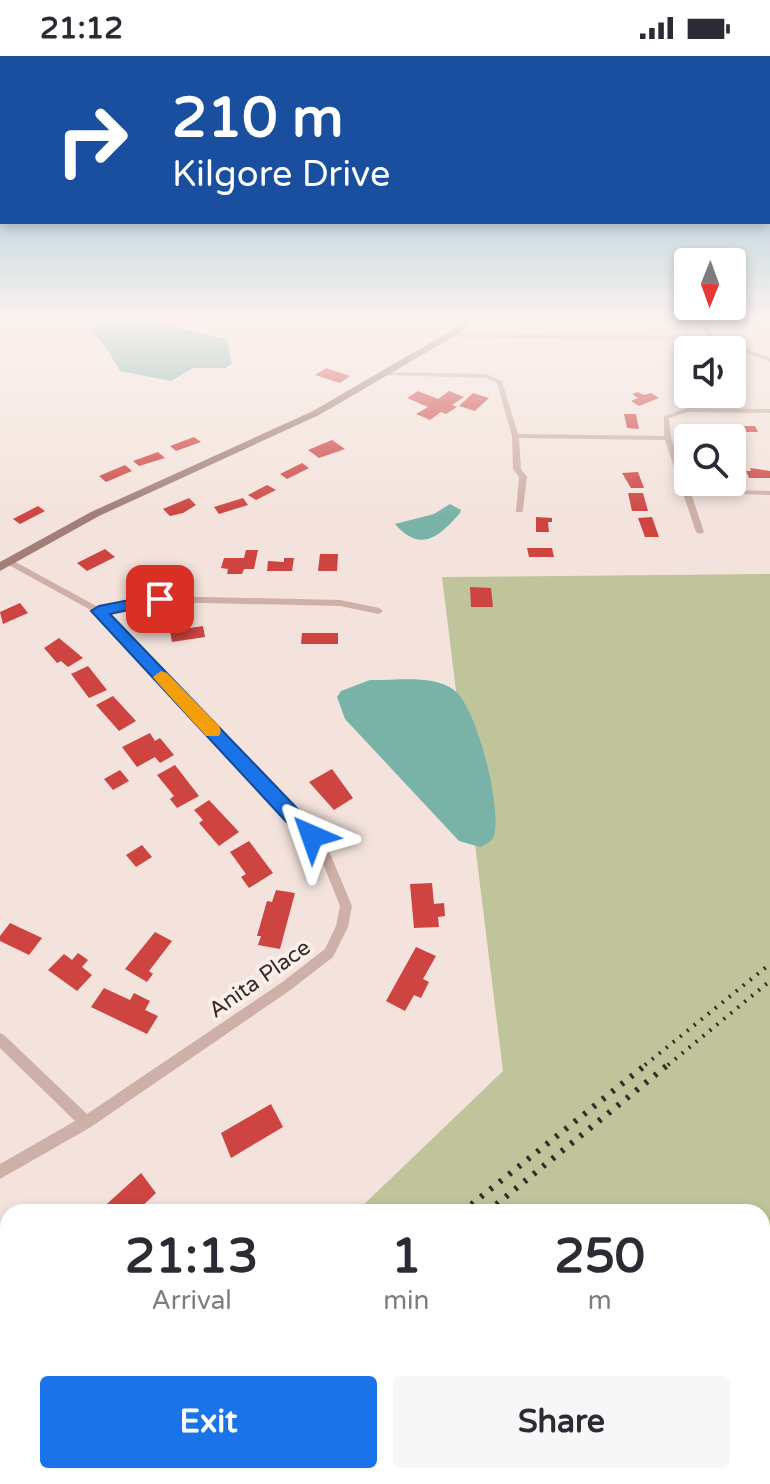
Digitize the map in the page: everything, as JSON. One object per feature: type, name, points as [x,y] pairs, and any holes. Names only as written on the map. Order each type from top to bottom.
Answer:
[{"type":"street","points":[[5,564],[95,514],[256,442],[369,383]]},
{"type":"street","points":[[500,383],[515,436],[517,469],[523,477],[519,510]]},
{"type":"street","points":[[674,457],[666,417],[712,409],[770,411]]},
{"type":"street","points":[[515,436],[668,438]]},
{"type":"street","points":[[746,492],[770,493]]},
{"type":"street","points":[[687,496],[700,532]]},
{"type":"street","name":"Anita Place","points":[[0,1172],[86,1122],[285,987],[329,953],[342,927],[346,906],[327,859],[312,836],[99,611],[5,564]]},
{"type":"street","points":[[99,611],[160,599],[340,603],[379,611]]},
{"type":"street","points":[[0,1039],[86,1122]]},
{"type":"green space","points":[[770,574],[770,1204],[364,1204],[503,1071],[442,577]]},
{"type":"water","points":[[450,504],[461,510],[460,513],[445,529],[430,538],[413,538],[395,524],[434,514]]},
{"type":"water","points":[[370,680],[436,682],[454,690],[463,700],[479,736],[491,782],[496,822],[490,841],[480,847],[459,841],[345,719],[337,697],[341,691]]},
{"type":"building","points":[[418,391],[438,399],[449,391],[464,397],[452,405],[457,407],[446,414],[441,412],[430,420],[416,414],[428,407],[407,398]]},
{"type":"building","points":[[638,392],[644,395],[651,393],[659,398],[639,406],[631,401],[638,398],[632,394]]},
{"type":"building","points":[[473,393],[489,398],[475,411],[459,406]]},
{"type":"building","points":[[624,414],[636,414],[639,429],[627,428]]},
{"type":"building","points":[[746,426],[755,426],[758,432],[746,432]]},
{"type":"building","points":[[194,437],[201,442],[176,451],[170,446]]},
{"type":"building","points":[[332,440],[345,449],[319,458],[308,450]]},
{"type":"building","points":[[158,452],[165,458],[139,466],[133,461]]},
{"type":"building","points":[[302,463],[309,468],[287,479],[280,474]]},
{"type":"building","points":[[125,465],[132,471],[106,482],[99,476]]},
{"type":"building","points":[[750,468],[770,471],[770,478],[749,478],[746,471],[751,471]]},
{"type":"building","points":[[638,472],[644,488],[631,488],[622,473]]},
{"type":"building","points":[[267,485],[276,490],[256,500],[248,495]]},
{"type":"building","points":[[628,493],[643,493],[648,511],[632,511]]},
{"type":"building","points":[[189,498],[196,505],[183,513],[170,516],[163,509]]},
{"type":"building","points":[[243,498],[248,505],[219,514],[214,507]]},
{"type":"building","points":[[38,506],[45,511],[20,524],[13,519]]},
{"type":"building","points":[[536,517],[552,518],[552,522],[548,522],[549,532],[536,532]]},
{"type":"building","points":[[652,517],[659,537],[645,537],[638,518]]},
{"type":"building","points":[[527,548],[552,548],[554,557],[529,557]]},
{"type":"building","points":[[105,549],[115,557],[87,571],[77,563]]},
{"type":"building","points":[[246,550],[258,550],[254,569],[244,569],[242,574],[227,574],[228,569],[221,568],[224,558],[244,558]]},
{"type":"building","points":[[320,554],[338,554],[337,571],[318,571]]},
{"type":"building","points":[[284,558],[294,558],[292,571],[267,571],[268,561],[284,562]]},
{"type":"building","points":[[470,587],[491,588],[493,607],[471,607]]},
{"type":"building","points":[[20,603],[28,613],[3,624],[0,612]]},
{"type":"building","points":[[203,626],[205,637],[172,642],[170,631]]},
{"type":"building","points":[[302,633],[338,633],[338,644],[301,644]]},
{"type":"building","points":[[59,638],[83,658],[68,667],[61,661],[57,663],[44,648]]},
{"type":"building","points":[[88,666],[107,690],[89,698],[71,674]]},
{"type":"building","points":[[113,696],[136,721],[119,731],[96,705]]},
{"type":"building","points":[[150,733],[155,741],[160,738],[174,755],[160,763],[155,757],[137,767],[122,747]]},
{"type":"building","points":[[175,765],[199,796],[177,808],[170,799],[174,796],[157,775]]},
{"type":"building","points":[[332,769],[353,798],[334,810],[309,782]]},
{"type":"building","points":[[120,770],[129,781],[113,790],[104,779]]},
{"type":"building","points":[[209,800],[239,832],[219,846],[199,823],[203,820],[194,810]]},
{"type":"building","points":[[249,841],[273,873],[249,888],[241,877],[246,874],[230,852]]},
{"type":"building","points":[[142,845],[152,857],[136,867],[126,855]]},
{"type":"building","points":[[432,883],[434,904],[444,903],[445,916],[438,917],[439,927],[414,928],[410,884]]},
{"type":"building","points":[[276,890],[295,893],[280,949],[258,945],[261,936],[257,936],[267,901],[272,902]]},
{"type":"building","points":[[10,923],[42,938],[29,955],[0,941],[0,936]]},
{"type":"building","points":[[155,932],[172,941],[149,971],[153,974],[147,982],[125,969]]},
{"type":"building","points":[[416,947],[436,956],[423,979],[429,982],[421,998],[414,995],[405,1011],[386,1001]]},
{"type":"building","points":[[78,953],[88,960],[82,967],[92,975],[77,991],[48,970],[64,954],[72,960]]},
{"type":"building","points":[[104,988],[130,1000],[134,993],[150,1001],[145,1010],[158,1016],[147,1034],[91,1007]]},
{"type":"building","points":[[271,1104],[283,1127],[231,1158],[221,1133]]},
{"type":"building","points":[[141,1173],[156,1193],[144,1204],[107,1204]]},
{"type":"railway","points":[[645,1065],[770,964]]},
{"type":"railway","points":[[668,1065],[770,981]]},
{"type":"railway","points":[[472,1204],[648,1063]]},
{"type":"railway","points":[[497,1204],[670,1063]]},
{"type":"slow traffic","points":[[161,677],[213,731]]},
{"type":"route","points":[[160,599],[99,611],[312,836]]}]
